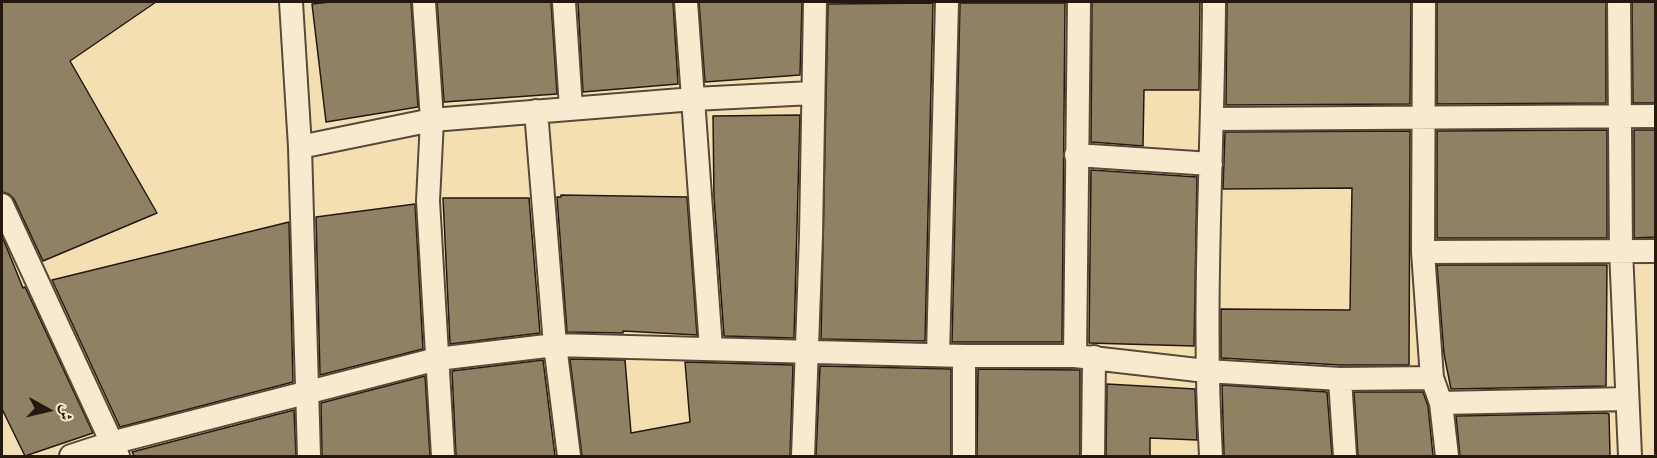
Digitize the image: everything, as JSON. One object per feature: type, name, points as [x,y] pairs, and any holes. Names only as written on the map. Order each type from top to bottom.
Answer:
[{"type":"street","points":[[291,2],[300,147],[305,395],[309,456]]},
{"type":"street","points":[[424,2],[432,120],[428,201],[443,456]]},
{"type":"street","points":[[564,2],[571,108]]},
{"type":"street","points":[[686,2],[711,348]]},
{"type":"street","points":[[803,456],[811,236],[815,2]]},
{"type":"street","points":[[938,355],[947,2]]},
{"type":"street","points":[[1079,2],[1076,154],[1085,357],[1093,456]]},
{"type":"street","points":[[1211,456],[1206,371],[1214,2]]},
{"type":"street","points":[[1424,2],[1423,252],[1432,378],[1441,403],[1447,456]]},
{"type":"street","points":[[1619,2],[1621,250],[1630,456]]},
{"type":"street","points":[[300,147],[432,120],[694,99],[812,93]]},
{"type":"street","points":[[536,111],[555,345],[569,456]]},
{"type":"street","points":[[1213,119],[1656,116]]},
{"type":"street","points":[[1076,154],[1211,164]]},
{"type":"street","points":[[2,205],[114,450]]},
{"type":"street","points":[[1423,252],[1656,251]]},
{"type":"street","points":[[71,456],[114,450],[437,359],[555,345],[1085,357],[1206,371],[1340,379],[1432,378]]},
{"type":"street","points":[[964,356],[964,456]]},
{"type":"street","points":[[1340,379],[1345,456]]},
{"type":"street","points":[[1441,403],[1627,399]]},
{"type":"building","points":[[2,2],[156,2],[70,61],[157,213],[43,261],[14,199],[2,192]]},
{"type":"building","points":[[411,2],[418,107],[326,122],[312,4]]},
{"type":"building","points":[[437,2],[551,2],[557,94],[444,102]]},
{"type":"building","points":[[578,2],[673,2],[678,84],[583,92]]},
{"type":"building","points":[[699,2],[802,2],[800,75],[705,82]]},
{"type":"building","points":[[1092,2],[1200,2],[1199,90],[1144,90],[1143,146],[1091,142]]},
{"type":"building","points":[[1227,2],[1411,2],[1410,104],[1226,105]]},
{"type":"building","points":[[1437,2],[1606,2],[1606,103],[1437,104]]},
{"type":"building","points":[[1632,2],[1656,2],[1656,103],[1633,103]]},
{"type":"building","points":[[933,3],[925,341],[821,339],[828,4]]},
{"type":"building","points":[[960,3],[1065,3],[1062,342],[952,342]]},
{"type":"building","points":[[800,115],[794,338],[724,336],[714,197],[713,116]]},
{"type":"building","points":[[1607,130],[1607,238],[1437,238],[1437,131]]},
{"type":"building","points":[[1634,130],[1656,130],[1656,237],[1634,238]]},
{"type":"building","points":[[1410,131],[1409,365],[1340,365],[1221,358],[1221,309],[1350,310],[1352,188],[1223,189],[1225,132]]},
{"type":"building","points":[[1091,170],[1197,177],[1194,346],[1089,343]]},
{"type":"building","points":[[561,195],[687,197],[697,335],[623,331],[623,333],[567,332],[557,197]]},
{"type":"building","points":[[443,198],[529,198],[540,333],[450,344]]},
{"type":"building","points":[[415,204],[423,349],[320,375],[316,217]]},
{"type":"building","points":[[289,222],[293,382],[120,427],[52,280]]},
{"type":"building","points":[[2,236],[23,288],[25,287],[93,433],[25,456],[2,409]]},
{"type":"building","points":[[1437,265],[1607,265],[1606,386],[1451,389],[1444,354]]},
{"type":"building","points":[[570,359],[625,360],[631,433],[690,422],[685,362],[793,365],[790,456],[582,456]]},
{"type":"building","points":[[543,360],[555,456],[456,456],[452,371]]},
{"type":"building","points":[[820,366],[951,369],[951,456],[816,456]]},
{"type":"building","points":[[978,369],[1080,370],[1080,456],[977,456]]},
{"type":"building","points":[[425,376],[430,456],[322,456],[321,403]]},
{"type":"building","points":[[1107,384],[1195,389],[1197,440],[1150,438],[1150,456],[1106,456]]},
{"type":"building","points":[[1222,385],[1327,392],[1332,456],[1224,456]]},
{"type":"building","points":[[1354,392],[1423,392],[1428,406],[1433,456],[1358,456]]},
{"type":"building","points":[[294,410],[296,456],[134,456],[132,452]]},
{"type":"building","points":[[1609,414],[1610,456],[1460,456],[1456,416]]}]
